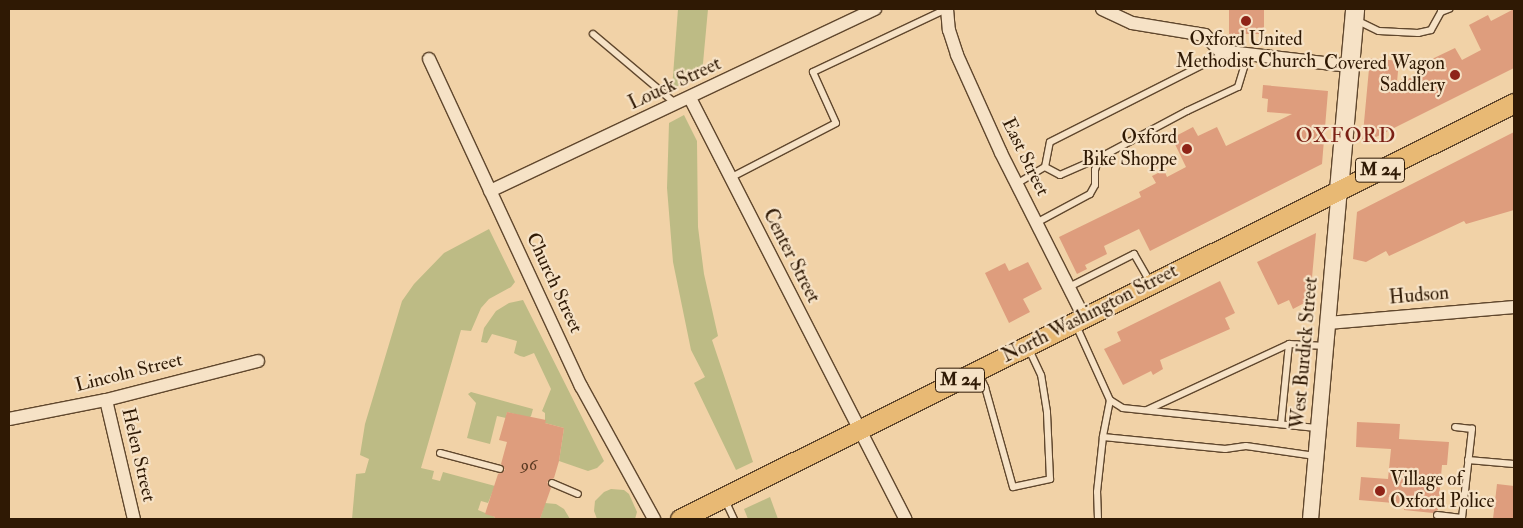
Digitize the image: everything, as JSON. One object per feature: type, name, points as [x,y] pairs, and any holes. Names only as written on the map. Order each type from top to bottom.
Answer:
[{"type":"main road","points":[[1339,190],[1354,14]]},
{"type":"main road","name":"M 24","points":[[1339,190],[1514,103]]},
{"type":"main road","name":"North Washington Street","points":[[680,519],[1339,190]]},
{"type":"street","name":"Louck Street","points":[[490,191],[876,9]]},
{"type":"street","name":"East Street","points":[[946,9],[949,30],[957,55],[1001,153],[1018,183],[1069,288],[1079,320]]},
{"type":"street","points":[[1102,9],[1132,23],[1205,35],[1220,51],[1350,66]]},
{"type":"street","name":"Church Street","points":[[429,59],[582,386],[654,519]]},
{"type":"street","name":"Center Street","points":[[690,98],[905,519]]},
{"type":"street","name":"West Burdick Street","points":[[1310,519],[1339,190]]},
{"type":"street","name":"Hudson","points":[[1328,323],[1514,306]]},
{"type":"street","name":"Lincoln Street","points":[[9,419],[106,400],[258,360]]},
{"type":"street","name":"Helen Street","points":[[106,400],[134,519]]},
{"type":"lane","points":[[730,178],[836,123],[813,72],[946,9]]},
{"type":"lane","points":[[1354,14],[1380,31],[1418,33],[1431,30],[1441,10],[1449,9]]},
{"type":"lane","points":[[593,34],[676,104]]},
{"type":"lane","points":[[1018,183],[1045,167],[1050,142],[1228,52]]},
{"type":"lane","points":[[1045,167],[1060,175],[1099,158],[1187,110],[1238,87],[1248,54]]},
{"type":"lane","points":[[1036,223],[1090,194],[1095,185],[1095,170],[1099,158]]},
{"type":"lane","points":[[1069,288],[1134,254],[1151,284]]},
{"type":"lane","points":[[1079,320],[1110,400],[1103,437],[1097,492],[1098,519]]},
{"type":"lane","points":[[1146,410],[1289,344],[1325,346]]},
{"type":"lane","points":[[1281,424],[1289,344]]},
{"type":"lane","points":[[978,371],[985,387],[1013,487],[1050,479],[1047,412],[1042,385],[1028,346]]},
{"type":"lane","points":[[1110,400],[1123,408],[1318,428]]},
{"type":"lane","points":[[1437,515],[1462,518],[1472,429],[1455,426]]},
{"type":"lane","points":[[1103,437],[1225,449],[1246,446],[1316,456]]},
{"type":"lane","points":[[440,453],[500,469]]},
{"type":"lane","points":[[1468,460],[1514,464]]},
{"type":"lane","points":[[552,483],[578,494]]},
{"type":"lane","points":[[724,498],[734,519]]},
{"type":"shaded area","points":[[678,9],[708,9],[702,74],[672,89]]},
{"type":"shaded area","points":[[684,115],[697,141],[698,227],[704,274],[718,336],[712,340],[753,462],[736,470],[694,383],[705,377],[691,350],[673,262],[667,188],[669,123]]},
{"type":"shaded area","points":[[489,229],[515,282],[511,287],[489,299],[481,308],[471,331],[461,330],[421,468],[434,471],[432,479],[440,481],[443,472],[495,486],[488,503],[481,501],[478,510],[495,517],[494,519],[352,519],[356,474],[365,473],[369,459],[360,455],[365,424],[402,301],[414,284],[444,253]]},
{"type":"shaded area","points":[[523,300],[604,461],[597,468],[588,471],[559,461],[564,428],[545,423],[545,413],[542,411],[551,389],[534,353],[524,357],[520,356],[514,353],[517,341],[492,334],[487,343],[481,342],[484,328],[496,311],[509,303]]},
{"type":"shaded area","points":[[471,392],[533,409],[531,416],[529,418],[507,412],[506,418],[497,416],[490,444],[467,438],[476,403],[468,394]]},
{"type":"shaded area","points":[[611,489],[624,490],[629,494],[637,512],[635,519],[597,519],[594,511],[595,501],[604,492]]},
{"type":"shaded area","points":[[770,497],[778,519],[748,519],[744,509]]},
{"type":"shaded area","points":[[545,503],[556,504],[564,509],[570,519],[540,519]]},
{"type":"building","name":"Oxford United Methodist Church","points":[[1229,9],[1264,9],[1264,34],[1229,34]]},
{"type":"building","points":[[1514,9],[1514,68],[1362,144],[1370,58],[1399,61],[1397,82],[1407,77],[1408,79],[1435,64],[1432,59],[1455,48],[1462,60],[1481,50],[1469,25],[1488,15],[1491,21]]},
{"type":"building","points":[[1263,85],[1328,91],[1322,164],[1150,251],[1139,229],[1104,246],[1107,254],[1085,265],[1087,269],[1077,274],[1059,237],[1141,197],[1139,192],[1156,183],[1152,176],[1164,170],[1167,177],[1186,167],[1172,138],[1193,127],[1198,136],[1217,127],[1226,146],[1292,114],[1267,112],[1268,99],[1262,98]]},
{"type":"building","points":[[1514,132],[1514,210],[1466,224],[1464,221],[1389,256],[1386,251],[1366,262],[1353,259],[1357,212]]},
{"type":"building","points":[[1316,233],[1310,300],[1293,309],[1289,300],[1278,305],[1257,262]]},
{"type":"building","points":[[1028,262],[1042,289],[1023,299],[1030,312],[1009,323],[985,273],[1005,263],[1009,271]]},
{"type":"building","points":[[1220,281],[1235,313],[1225,318],[1230,329],[1160,360],[1163,369],[1153,375],[1151,371],[1123,385],[1104,349],[1121,341],[1117,332]]},
{"type":"building","points":[[507,412],[546,420],[545,423],[564,428],[559,461],[554,478],[547,482],[551,488],[540,519],[494,519],[495,517],[485,514],[498,474],[505,470],[501,464],[507,442],[499,440]]},
{"type":"building","points":[[1357,422],[1400,424],[1399,439],[1449,442],[1447,465],[1442,465],[1438,510],[1433,513],[1404,510],[1405,504],[1359,500],[1361,477],[1388,479],[1391,449],[1356,447]]},
{"type":"building","points":[[1497,484],[1514,486],[1514,519],[1493,519]]},
{"type":"place","name":"Oxford United Methodist Church","points":[[1246,21]]},
{"type":"place","name":"Covered Wagon Saddlery","points":[[1455,75]]},
{"type":"place","name":"Oxford Bike Shoppe","points":[[1187,149]]},
{"type":"place","name":"Village of Oxford Police","points":[[1380,491]]},
{"type":"district","name":"OXFORD","points":[[1346,136]]}]
